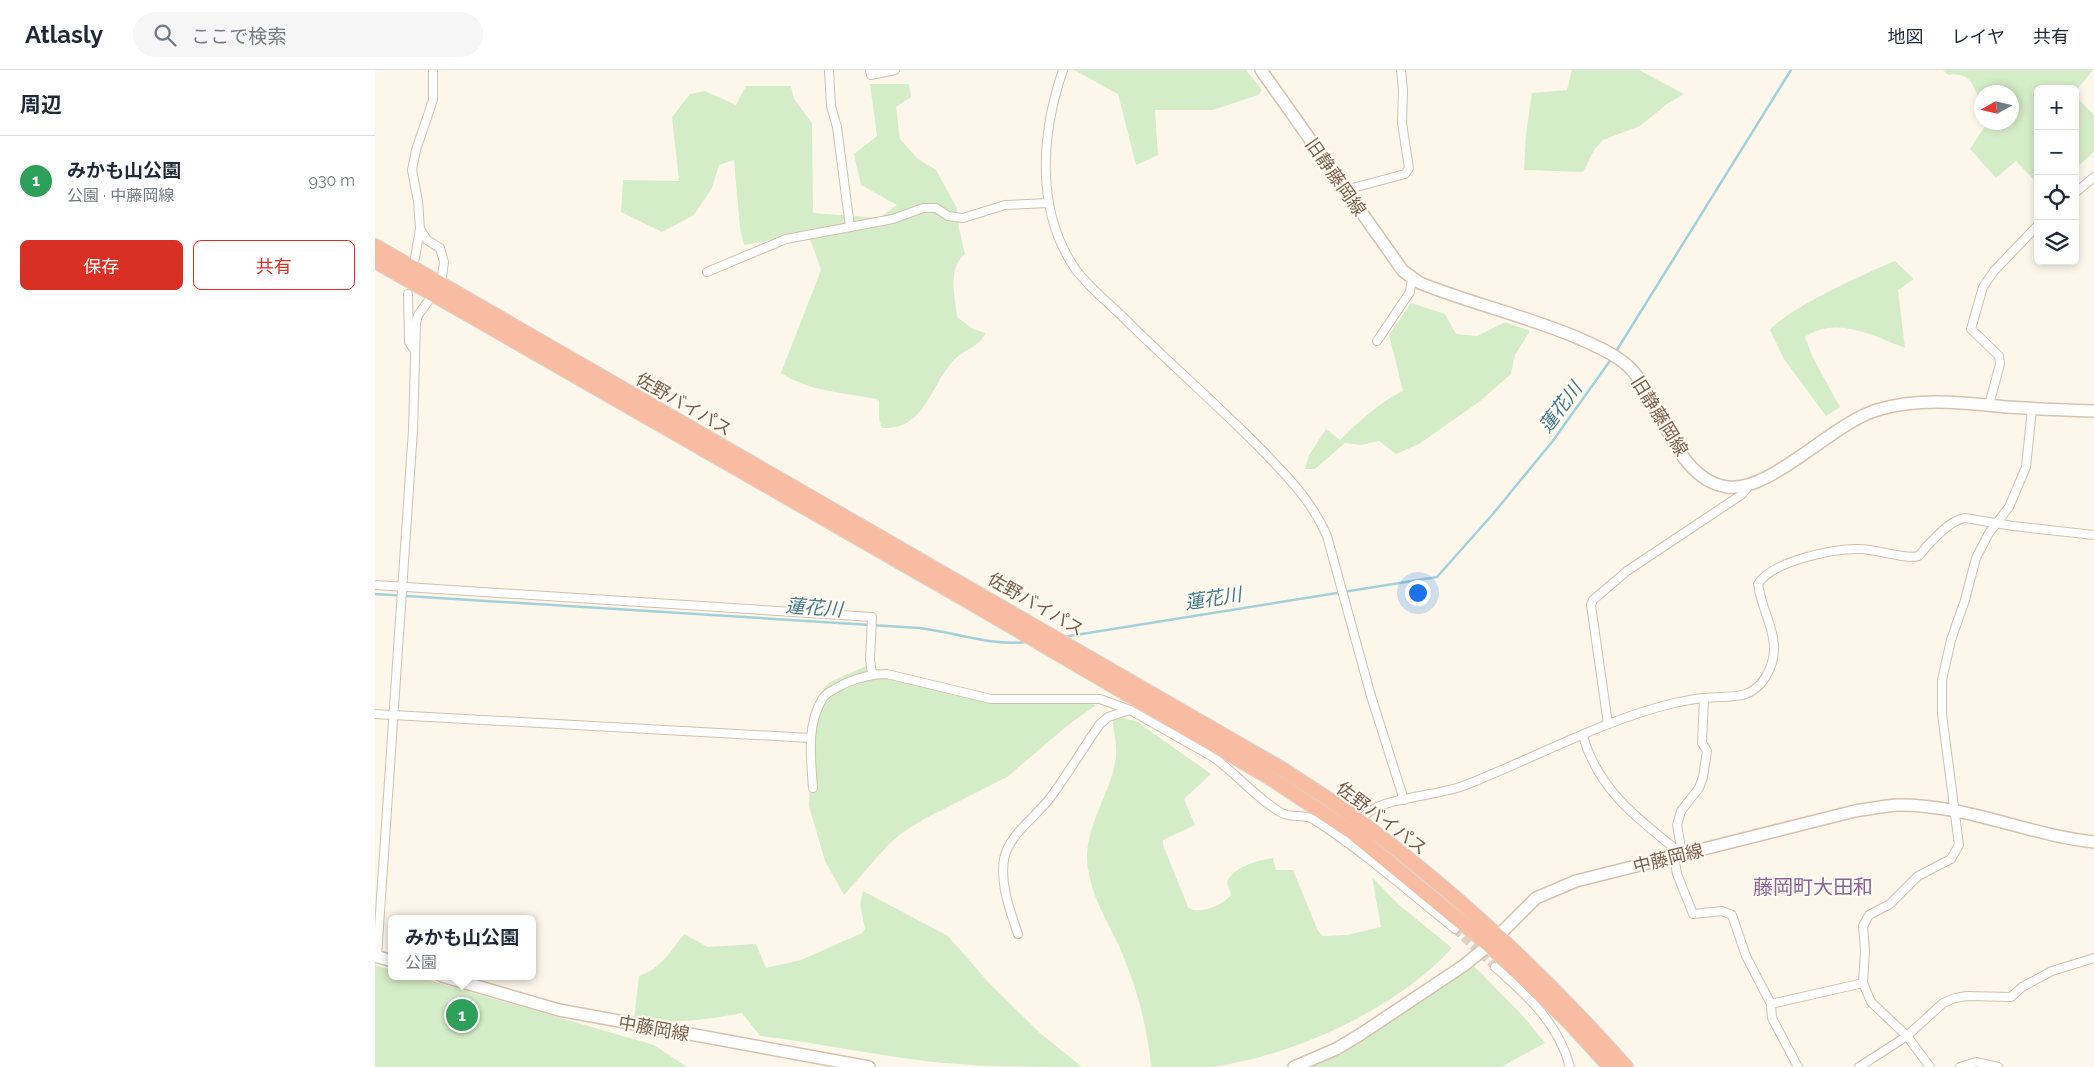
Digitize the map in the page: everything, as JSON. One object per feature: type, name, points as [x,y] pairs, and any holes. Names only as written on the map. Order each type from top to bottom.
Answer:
[{"type":"highway","name":"佐野バイパス","points":[[375,246],[436,290]]},
{"type":"highway","name":"佐野バイパス","points":[[375,261],[436,290],[1107,667],[1283,770],[1353,832],[1493,940],[1571,1005],[1626,1067]]},
{"type":"highway","name":"佐野バイパス","points":[[1493,940],[1610,1067]]},
{"type":"main road","name":"旧静藤岡線","points":[[1261,70],[1403,271],[1412,278],[1431,287],[1547,326],[1604,350],[1625,364],[1635,375],[1680,451],[1694,469],[1713,483],[1728,487],[1749,486],[1768,478],[1850,421],[1878,410],[1928,401],[2032,409],[2094,411]]},
{"type":"main road","name":"中藤岡線","points":[[1294,1067],[1336,1049],[1361,1034],[1463,966],[1493,940],[1525,907],[1545,894],[1577,882],[1678,855],[1878,807],[1920,807],[1956,812],[2056,836],[2094,842]]},
{"type":"main road","points":[[376,956],[388,960]]},
{"type":"main road","name":"中藤岡線","points":[[456,980],[559,1010],[869,1067]]},
{"type":"street","points":[[415,258],[420,229],[418,201],[412,170],[416,150],[433,100],[433,70]]},
{"type":"street","points":[[829,70],[831,106],[837,127],[850,227]]},
{"type":"street","points":[[870,70],[871,75],[895,70]]},
{"type":"street","points":[[1063,70],[1048,124],[1046,176],[1049,203],[1063,248],[1090,287],[1228,415],[1306,497],[1327,536],[1371,696],[1404,800]]},
{"type":"street","points":[[1345,190],[1405,174],[1409,168],[1402,123],[1403,90],[1401,70]]},
{"type":"street","points":[[2079,189],[2094,176]]},
{"type":"street","points":[[707,272],[786,239],[893,219],[923,208],[937,208],[948,216],[963,218],[1005,205],[1049,203]]},
{"type":"street","points":[[376,956],[400,589],[413,430],[418,315],[436,290],[444,262],[440,248],[427,240],[420,229]]},
{"type":"street","points":[[1989,405],[2000,364],[1999,356],[1971,329],[1983,287],[1994,271],[2034,229]]},
{"type":"street","points":[[1377,341],[1410,292],[1412,278]]},
{"type":"street","points":[[408,294],[409,342],[416,353]]},
{"type":"street","points":[[1930,1067],[1907,1036],[1871,1002],[1863,983],[1865,950],[1863,926],[1869,915],[1890,904],[1918,876],[1951,859],[1959,845],[1942,714],[1942,680],[1951,640],[1965,600],[1976,558],[2013,499],[2026,467],[2032,409]]},
{"type":"street","points":[[1608,724],[1591,606],[1593,600],[1627,572],[1741,495],[1749,486]]},
{"type":"street","points":[[1353,832],[1371,810],[1462,786],[1608,724],[1674,703],[1704,698],[1737,697],[1751,692],[1765,677],[1773,657],[1775,640],[1760,598],[1758,584],[1769,572],[1823,552],[1860,549],[1908,557],[1918,556],[1957,519],[1965,518],[2065,533],[2094,535]]},
{"type":"street","points":[[375,585],[400,589],[720,606],[872,617],[870,660],[872,674]]},
{"type":"street","points":[[813,788],[811,738],[814,722],[824,696],[838,687],[872,674],[887,674],[991,699],[1100,699],[1130,710],[1213,757],[1226,766],[1247,788],[1282,814],[1311,818],[1353,832],[1455,929]]},
{"type":"street","points":[[1704,698],[1702,743],[1707,751],[1703,777],[1699,788],[1681,811],[1677,825],[1677,874],[1693,914],[1722,911],[1733,915],[1746,956],[1771,1004],[1772,1018],[1797,1067]]},
{"type":"street","points":[[1018,934],[1009,909],[1003,872],[1006,854],[1015,838],[1050,798],[1100,724],[1108,717],[1130,710]]},
{"type":"street","points":[[375,714],[811,738]]},
{"type":"street","points":[[1583,736],[1593,764],[1619,802],[1678,855]]},
{"type":"street","points":[[1859,1067],[1907,1036],[1929,1014],[1955,998],[1974,996],[2011,997],[2022,987],[2052,971],[2094,958]]},
{"type":"street","points":[[1495,967],[1519,988],[1550,1022],[1558,1036],[1570,1067]]},
{"type":"street","points":[[1771,1004],[1863,983]]},
{"type":"street","points":[[1960,1067],[1976,1062],[1998,1067]]},
{"type":"green space","points":[[1074,70],[1246,70],[1262,90],[1258,95],[1213,110],[1155,110],[1158,155],[1136,165],[1118,94]]},
{"type":"green space","points":[[1572,70],[1639,70],[1684,94],[1667,104],[1640,126],[1603,140],[1594,150],[1583,172],[1524,170],[1526,134],[1532,93],[1567,90]]},
{"type":"green space","points":[[1943,70],[2093,70],[2079,87],[2079,85],[2034,85],[2034,180],[2016,161],[1996,178],[1970,149],[1982,130],[2019,130],[2019,85],[1974,85],[1974,87],[1970,81],[1962,75],[1948,75]]},
{"type":"green space","points":[[870,84],[909,84],[911,97],[896,107],[900,139],[918,159],[936,170],[957,208],[965,254],[959,260],[954,275],[953,283],[957,317],[973,329],[986,333],[979,343],[954,360],[918,414],[908,422],[897,427],[882,428],[879,419],[879,401],[876,399],[815,388],[781,373],[821,270],[808,233],[744,245],[740,228],[734,160],[719,165],[712,188],[694,215],[662,232],[621,212],[623,180],[679,181],[672,117],[690,94],[705,91],[736,105],[746,86],[791,86],[794,99],[812,123],[813,213],[879,218],[897,205],[861,185],[854,154],[877,136]]},
{"type":"green space","points":[[2079,100],[2094,115],[2094,152],[2079,165]]},
{"type":"green space","points":[[1895,261],[1914,279],[1898,290],[1905,348],[1868,333],[1842,328],[1829,328],[1805,337],[1812,356],[1840,407],[1826,416],[1784,359],[1770,330],[1779,321],[1810,302],[1847,282]]},
{"type":"green space","points":[[1411,303],[1445,314],[1456,334],[1477,336],[1505,322],[1530,331],[1515,355],[1511,374],[1479,402],[1419,444],[1396,454],[1379,441],[1361,445],[1345,443],[1315,469],[1305,469],[1309,455],[1326,429],[1340,440],[1378,406],[1403,391],[1389,335]]},
{"type":"green space","points":[[866,666],[983,694],[1085,701],[1096,705],[1067,726],[1007,777],[924,819],[902,833],[888,845],[844,895],[825,861],[809,806],[813,740],[820,696],[824,688],[830,682]]},
{"type":"green space","points":[[1119,717],[1138,722],[1211,774],[1184,799],[1195,825],[1163,840],[1163,845],[1188,907],[1198,910],[1218,905],[1231,895],[1227,882],[1235,872],[1260,860],[1273,858],[1276,870],[1293,870],[1318,931],[1323,936],[1347,935],[1381,927],[1372,877],[1398,904],[1452,948],[1403,991],[1373,1010],[1309,1041],[1243,1061],[1212,1067],[1151,1067],[1147,1035],[1136,990],[1119,946],[1096,899],[1088,869],[1087,855],[1092,828],[1112,776],[1116,757],[1112,718]]},
{"type":"green space","points":[[863,891],[948,936],[990,984],[1040,1033],[1082,1067],[952,1064],[760,1036],[742,1013],[689,1020],[634,1019],[639,976],[659,964],[684,934],[708,947],[756,944],[766,968],[801,960],[862,933],[865,929],[860,904]]},
{"type":"green space","points":[[1471,963],[1523,1016],[1545,1043],[1501,1067],[1305,1067],[1350,1045],[1391,1021],[1431,994]]},
{"type":"green space","points":[[375,965],[388,969],[388,980],[429,980],[654,1045],[687,1067],[375,1067]]},
{"type":"waterway","name":"蓮花川","points":[[1615,353],[1791,70]]},
{"type":"waterway","name":"蓮花川","points":[[1063,637],[1437,577],[1492,515],[1552,442],[1612,358]]},
{"type":"waterway","name":"蓮花川","points":[[375,594],[919,628],[999,642],[1025,642]]},
{"type":"tunnel","points":[[1455,929],[1495,967]]},
{"type":"place","name":"みかも山公園","points":[[462,1015]]},
{"type":"district","name":"藤岡町大田和","points":[[1813,887]]}]
